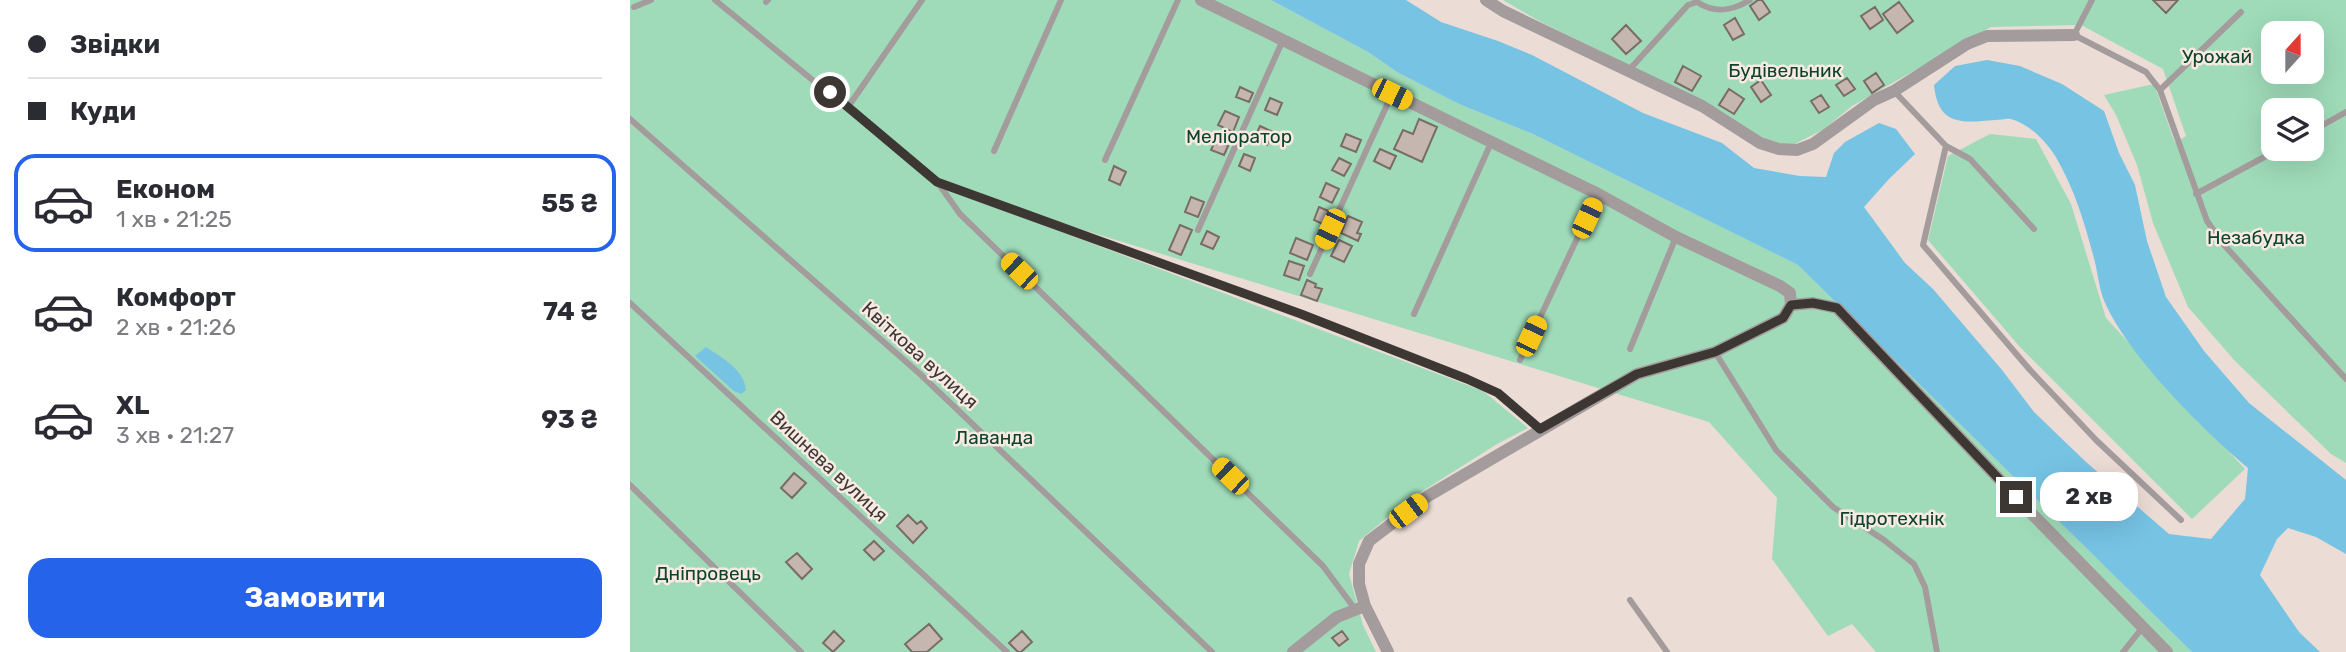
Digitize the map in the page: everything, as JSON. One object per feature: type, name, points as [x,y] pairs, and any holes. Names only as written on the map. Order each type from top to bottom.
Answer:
[{"type":"street","points":[[1201,0],[1282,42],[1598,194],[1676,237],[1790,293],[1791,305],[1783,318],[1715,352],[1637,374],[1428,496],[1369,541],[1359,564],[1360,608],[1388,652]]},
{"type":"street","points":[[1486,0],[1503,11],[1702,106],[1760,143],[1779,149],[1797,150],[1813,144],[1874,100],[1894,91],[1967,44],[1987,36],[2074,35]]},
{"type":"street","points":[[1791,305],[1813,303],[1837,308],[2034,516],[2168,652]]},
{"type":"street","points":[[1293,652],[1337,617],[1360,608]]},
{"type":"lane","points":[[634,7],[651,0]]},
{"type":"lane","points":[[715,0],[849,107],[937,182],[960,214],[1323,566],[1360,608]]},
{"type":"lane","points":[[849,107],[922,0]]},
{"type":"lane","points":[[993,151],[1061,0]]},
{"type":"lane","points":[[1105,160],[1178,0]]},
{"type":"lane","points":[[1629,70],[1688,5],[1697,2],[1707,9],[1719,11],[1738,7],[1749,0]]},
{"type":"lane","points":[[2092,0],[2074,35],[2146,72],[2160,90],[2207,221],[2225,246],[2346,379]]},
{"type":"lane","points":[[2160,90],[2241,12]]},
{"type":"lane","points":[[1198,230],[1282,42]]},
{"type":"lane","points":[[1894,91],[1946,146],[1970,159],[2034,229]]},
{"type":"lane","points":[[1310,274],[1392,94]]},
{"type":"lane","points":[[2324,124],[2346,112]]},
{"type":"lane","name":"Квіткова вулиця","points":[[630,119],[920,374],[1212,652]]},
{"type":"lane","points":[[1414,314],[1491,143]]},
{"type":"lane","points":[[1946,146],[1923,245],[2030,370],[2096,440],[2181,520]]},
{"type":"lane","points":[[2196,194],[2261,159]]},
{"type":"lane","points":[[937,182],[1288,310],[1467,379],[1498,393],[1540,429]]},
{"type":"lane","points":[[1520,360],[1598,194]]},
{"type":"lane","points":[[1630,349],[1676,237]]},
{"type":"lane","name":"Вишнева вулиця","points":[[630,303],[1007,652]]},
{"type":"lane","points":[[1715,352],[1776,450],[1833,507],[1884,540],[1914,564],[1925,587],[1937,652]]},
{"type":"lane","points":[[630,485],[801,652]]},
{"type":"lane","points":[[1630,600],[1667,652]]},
{"type":"lane","points":[[2123,652],[2143,627]]},
{"type":"green space","points":[[630,0],[1271,0],[1459,104],[1533,134],[1798,265],[2192,652],[1876,652],[1852,624],[1828,636],[1772,559],[1777,498],[1709,422],[937,185],[1483,391],[1528,428],[1497,444],[1407,501],[1359,541],[1349,574],[1363,625],[1376,652],[630,652]]},
{"type":"green space","points":[[1503,0],[2346,0],[2346,463],[2331,454],[2235,361],[2188,307],[2153,223],[2137,165],[2116,115],[2104,95],[2154,84],[2175,143],[2186,136],[2163,69],[2081,25],[1991,27],[1852,106],[1824,129],[1791,146],[1760,137],[1706,103],[1539,21]]},
{"type":"green space","points":[[1990,134],[2036,139],[2071,204],[2106,318],[2245,469],[2192,519],[2020,347],[1928,240],[1948,156]]},
{"type":"water","points":[[1271,0],[1406,0],[1441,22],[1532,55],[1643,113],[1722,143],[1754,168],[1800,176],[1826,177],[1834,153],[1845,142],[1879,123],[1896,129],[1915,154],[1864,207],[1905,263],[1933,289],[2034,412],[2086,462],[2169,534],[2211,539],[2245,499],[2248,468],[2166,389],[2128,342],[2103,298],[2078,205],[2050,148],[2032,130],[2011,119],[1972,122],[1946,115],[1936,98],[1934,85],[1955,66],[1987,60],[2020,66],[2062,84],[2104,111],[2119,153],[2135,185],[2147,241],[2166,297],[2204,351],[2249,403],[2346,480],[2346,554],[2316,537],[2288,528],[2277,539],[2260,575],[2299,632],[2320,652],[2192,652],[1798,265],[1533,134],[1459,104]]},
{"type":"water","points":[[706,347],[737,370],[746,390],[741,394],[734,391],[695,356]]},
{"type":"building","points":[[1762,0],[1770,12],[1759,20],[1750,6]]},
{"type":"building","points":[[2153,0],[2178,0],[2166,13]]},
{"type":"building","points":[[1899,2],[1913,21],[1897,33],[1883,14]]},
{"type":"building","points":[[1875,7],[1883,20],[1870,29],[1861,16]]},
{"type":"building","points":[[1735,18],[1744,34],[1733,40],[1724,25]]},
{"type":"building","points":[[1626,25],[1641,41],[1626,54],[1612,39]]},
{"type":"building","points":[[1683,66],[1701,76],[1692,91],[1675,82]]},
{"type":"building","points":[[1876,73],[1884,85],[1872,93],[1864,81]]},
{"type":"building","points":[[1847,78],[1855,89],[1844,96],[1836,85]]},
{"type":"building","points":[[1761,80],[1771,95],[1761,102],[1751,87]]},
{"type":"building","points":[[1240,87],[1253,93],[1249,102],[1236,97]]},
{"type":"building","points":[[1729,89],[1744,99],[1734,114],[1719,105]]},
{"type":"building","points":[[1821,95],[1829,107],[1819,113],[1811,101]]},
{"type":"building","points":[[1270,98],[1282,103],[1277,115],[1265,110]]},
{"type":"building","points":[[1225,111],[1239,117],[1233,132],[1218,125]]},
{"type":"building","points":[[1419,119],[1437,127],[1422,162],[1394,149],[1403,130],[1413,134]]},
{"type":"building","points":[[1260,126],[1273,132],[1267,145],[1254,139]]},
{"type":"building","points":[[1346,134],[1361,140],[1356,152],[1341,146]]},
{"type":"building","points":[[1215,141],[1228,146],[1224,155],[1211,150]]},
{"type":"building","points":[[1380,149],[1396,156],[1390,169],[1374,161]]},
{"type":"building","points":[[1244,154],[1255,158],[1250,171],[1239,166]]},
{"type":"building","points":[[1339,158],[1351,164],[1344,176],[1332,170]]},
{"type":"building","points":[[1114,166],[1126,172],[1120,185],[1109,180]]},
{"type":"building","points":[[1326,183],[1339,189],[1332,203],[1320,197]]},
{"type":"building","points":[[1191,197],[1204,202],[1198,217],[1185,212]]},
{"type":"building","points":[[1319,207],[1333,213],[1327,226],[1314,220]]},
{"type":"building","points":[[1348,216],[1362,222],[1357,233],[1361,234],[1358,241],[1341,233]]},
{"type":"building","points":[[1180,225],[1192,230],[1181,255],[1169,250]]},
{"type":"building","points":[[1207,231],[1219,237],[1213,249],[1201,244]]},
{"type":"building","points":[[1296,238],[1313,245],[1307,260],[1290,253]]},
{"type":"building","points":[[1339,240],[1352,246],[1344,262],[1331,256]]},
{"type":"building","points":[[1289,261],[1304,266],[1299,280],[1284,275]]},
{"type":"building","points":[[1307,280],[1322,289],[1317,301],[1301,295]]},
{"type":"building","points":[[794,473],[806,483],[792,498],[781,488]]},
{"type":"building","points":[[908,515],[917,524],[921,521],[927,528],[913,543],[897,526]]},
{"type":"building","points":[[874,541],[884,551],[874,560],[864,550]]},
{"type":"building","points":[[797,553],[812,569],[802,579],[786,562]]},
{"type":"building","points":[[929,624],[942,639],[927,652],[912,652],[905,644]]},
{"type":"building","points":[[834,631],[844,641],[833,652],[823,643]]},
{"type":"building","points":[[1022,631],[1032,642],[1018,652],[1009,643]]},
{"type":"building","points":[[1342,631],[1348,639],[1339,646],[1332,638]]},
{"type":"route","points":[[830,92],[937,182],[1301,314],[1467,379],[1498,393],[1540,429],[1637,374],[1715,352],[1783,318],[1791,305],[1813,303],[1837,308],[2016,497]]},
{"type":"park label","name":"Урожай","points":[[2217,56]]},
{"type":"park label","name":"Будівельник","points":[[1785,70]]},
{"type":"park label","name":"Меліоратор","points":[[1239,136]]},
{"type":"park label","name":"Незабудка","points":[[2256,237]]},
{"type":"park label","name":"Лаванда","points":[[994,437]]},
{"type":"park label","name":"Гідротехнік","points":[[1892,518]]},
{"type":"park label","name":"Дніпровець","points":[[708,573]]}]
